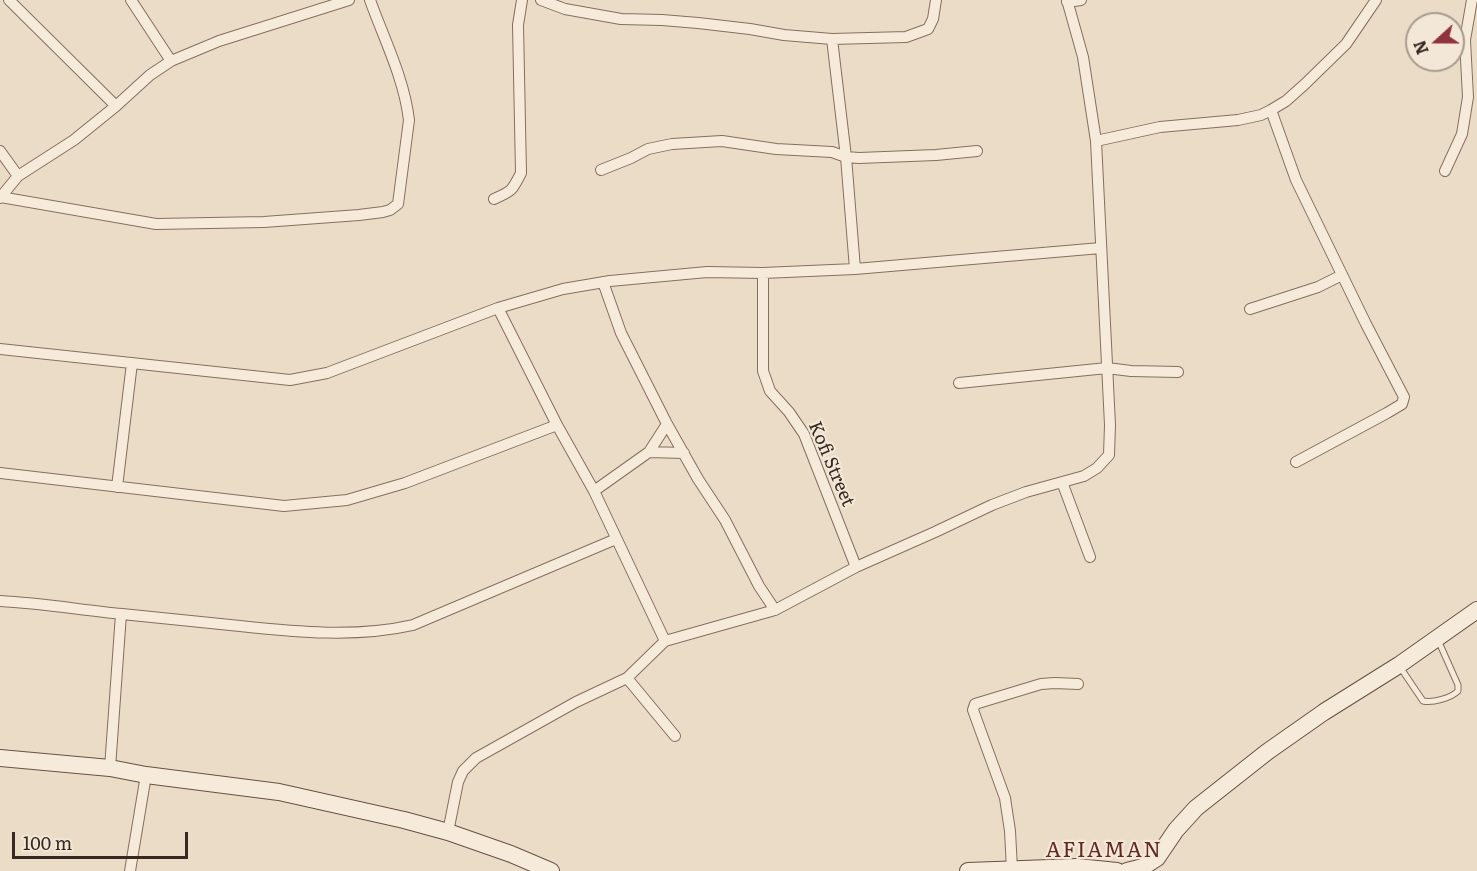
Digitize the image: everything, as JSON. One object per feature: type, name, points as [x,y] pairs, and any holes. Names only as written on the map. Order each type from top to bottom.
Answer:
[{"type":"street","points":[[9,0],[116,106]]},
{"type":"street","points":[[131,0],[171,61]]},
{"type":"street","points":[[0,197],[18,177],[74,140],[150,75],[171,61],[219,41],[349,0]]},
{"type":"street","points":[[0,197],[156,224],[264,222],[358,215],[390,210],[398,204],[409,120],[408,109],[395,66],[370,0]]},
{"type":"street","points":[[494,199],[514,188],[521,173],[518,25],[522,0]]},
{"type":"street","points":[[541,0],[565,9],[621,19],[698,23],[832,39],[906,37],[928,29],[933,19],[936,0]]},
{"type":"street","points":[[448,832],[458,782],[463,771],[476,758],[576,702],[627,678],[665,641],[775,610],[855,567],[992,505],[1026,492],[1084,476],[1097,468],[1109,454],[1110,425],[1096,141],[1083,57],[1067,1],[1081,0]]},
{"type":"street","points":[[1096,141],[1167,126],[1238,120],[1261,115],[1271,110],[1286,101],[1346,44],[1376,0]]},
{"type":"street","points":[[1445,171],[1462,134],[1468,97],[1465,40],[1472,0]]},
{"type":"street","points":[[832,39],[846,157],[855,269]]},
{"type":"street","points":[[1271,110],[1296,180],[1404,397],[1402,404],[1296,462]]},
{"type":"street","points":[[601,170],[648,149],[672,144],[722,141],[776,149],[832,152],[846,157],[936,155],[977,151]]},
{"type":"street","points":[[0,151],[18,177]]},
{"type":"street","points":[[0,349],[290,380],[327,373],[498,308],[564,289],[603,282],[707,272],[763,273],[855,269],[1101,248]]},
{"type":"street","name":"Kofi Street","points":[[763,273],[763,371],[770,392],[789,412],[804,434],[855,567]]},
{"type":"street","points":[[1250,309],[1318,287],[1342,275]]},
{"type":"street","points":[[603,282],[621,333],[668,424],[725,520],[759,586],[775,610]]},
{"type":"street","points":[[498,308],[556,424],[594,491],[665,641]]},
{"type":"street","points":[[117,487],[132,363]]},
{"type":"street","points":[[959,382],[1107,368],[1178,372]]},
{"type":"street","points":[[0,473],[284,506],[347,500],[405,483],[556,424]]},
{"type":"street","points":[[594,491],[648,452],[668,424]]},
{"type":"street","points":[[648,452],[684,453]]},
{"type":"street","points":[[1062,482],[1090,557]]},
{"type":"street","points":[[0,601],[30,602],[121,614],[302,632],[393,630],[413,625],[615,539]]},
{"type":"street","points":[[1127,871],[1158,865],[1176,830],[1196,808],[1267,752],[1324,712],[1477,613]]},
{"type":"street","points":[[110,768],[121,614]]},
{"type":"street","points":[[627,678],[675,736]]},
{"type":"street","points":[[1012,869],[1005,798],[973,710],[975,704],[1041,684],[1078,684]]},
{"type":"street","points":[[0,758],[110,768],[146,775],[279,792],[448,832],[551,871]]},
{"type":"street","points":[[130,871],[146,775]]},
{"type":"street","points":[[968,871],[1077,867],[1117,871]]},
{"type":"lane","points":[[1399,665],[1423,701],[1455,695],[1458,685],[1437,639]]},
{"type":"district","name":"AFIAMAN","points":[[1104,851]]}]
